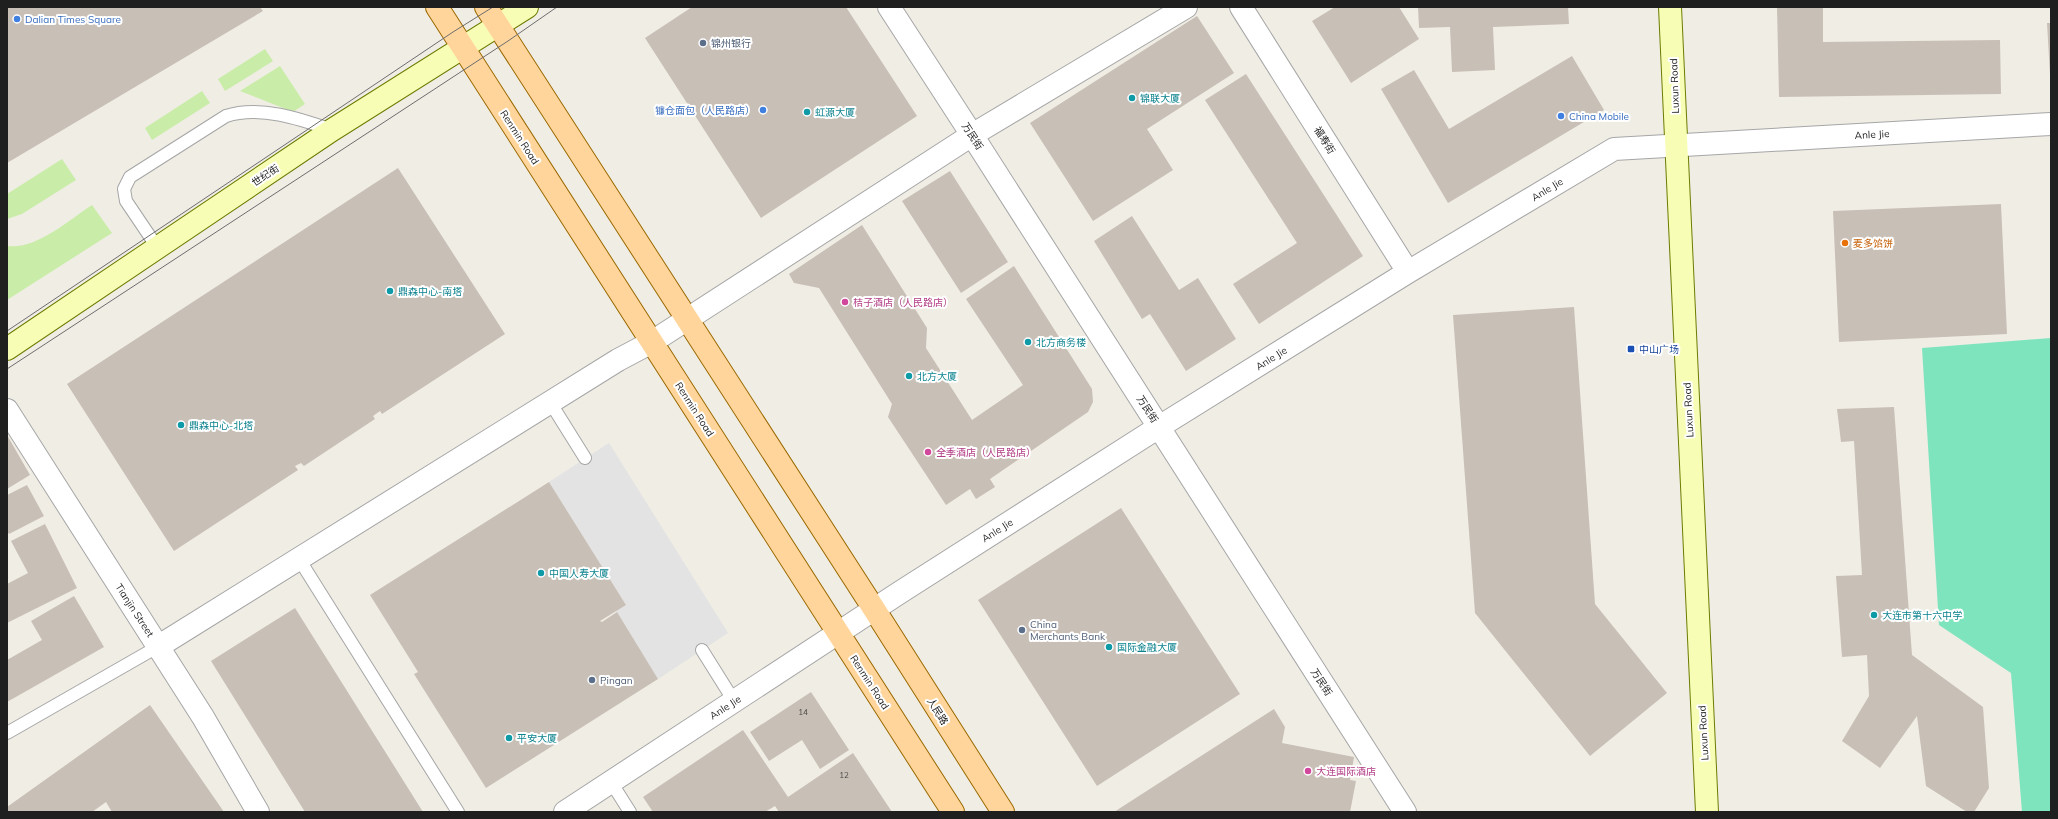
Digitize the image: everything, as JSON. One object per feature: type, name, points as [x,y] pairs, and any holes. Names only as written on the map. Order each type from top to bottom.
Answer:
[{"type":"main road","name":"Renmin Road","points":[[437,7],[953,812]]},
{"type":"main road","points":[[486,7],[874,609]]},
{"type":"main road","name":"世纪街","points":[[7,350],[157,247],[332,130],[527,7]]},
{"type":"main road","name":"Luxun Road","points":[[1670,7],[1707,812]]},
{"type":"main road","name":"人民路","points":[[874,609],[1003,812]]},
{"type":"street","name":"万民街","points":[[888,7],[1160,427],[1405,812]]},
{"type":"street","points":[[159,646],[618,360],[652,342],[972,135],[1186,7]]},
{"type":"street","name":"福寿街","points":[[1242,7],[1408,272]]},
{"type":"street","name":"Anle Jie","points":[[566,812],[874,609],[1160,427],[1408,272],[1614,148],[2051,124]]},
{"type":"street","name":"Tianjin Street","points":[[7,410],[159,646],[203,717],[258,812]]},
{"type":"lane","points":[[157,247],[126,201],[124,189],[130,177],[226,116],[239,112],[256,112],[300,119],[332,130]]},
{"type":"lane","points":[[550,402],[585,458]]},
{"type":"lane","points":[[299,559],[458,812]]},
{"type":"lane","points":[[7,733],[159,646]]},
{"type":"lane","points":[[702,650],[734,701]]},
{"type":"lane","points":[[611,782],[630,812]]},
{"type":"green space","points":[[265,49],[273,61],[225,91],[218,79]]},
{"type":"green space","points":[[280,66],[305,104],[293,112],[240,91]]},
{"type":"green space","points":[[202,91],[210,103],[152,140],[145,128]]},
{"type":"green space","points":[[62,159],[76,180],[22,214],[7,219],[7,194]]},
{"type":"green space","points":[[92,205],[112,233],[7,300],[7,246],[18,246],[41,239],[63,226]]},
{"type":"green space","points":[[2051,338],[2051,812],[2022,812],[2011,673],[1939,625],[1922,348]]},
{"type":"shaded area","points":[[609,443],[728,633],[658,679],[616,611],[626,605],[549,482]]},
{"type":"building","points":[[7,7],[260,7],[263,11],[7,163]]},
{"type":"building","name":"虹源大厦","points":[[692,7],[846,7],[917,116],[761,218],[645,38]]},
{"type":"building","points":[[1335,7],[1399,7],[1419,39],[1351,83],[1312,21]]},
{"type":"building","points":[[1418,7],[1568,7],[1569,24],[1493,27],[1495,70],[1452,72],[1450,27],[1419,28]]},
{"type":"building","points":[[1777,7],[1823,7],[1823,42],[2000,40],[2001,94],[1779,97]]},
{"type":"building","name":"锦联大厦","points":[[1197,16],[1234,73],[1147,129],[1173,170],[1093,221],[1030,123]]},
{"type":"building","points":[[2047,23],[2051,23],[2051,75],[2050,75]]},
{"type":"building","points":[[1572,56],[1604,110],[1448,203],[1381,89],[1414,70],[1449,129]]},
{"type":"building","points":[[1246,74],[1363,256],[1259,324],[1233,284],[1297,243],[1205,100]]},
{"type":"building","points":[[398,168],[505,334],[382,414],[380,411],[373,416],[375,419],[304,466],[301,463],[295,466],[298,470],[174,551],[67,384]]},
{"type":"building","points":[[950,171],[1008,262],[961,293],[902,201]]},
{"type":"building","points":[[2001,204],[2007,334],[1839,342],[1833,211]]},
{"type":"building","points":[[1132,216],[1179,290],[1198,278],[1236,339],[1186,371],[1150,314],[1142,319],[1094,241]]},
{"type":"building","name":"北方大厦","points":[[862,225],[927,328],[926,348],[972,420],[1023,385],[966,299],[1014,266],[1092,389],[1093,402],[1088,412],[990,479],[995,487],[976,499],[970,489],[946,505],[888,417],[892,404],[819,288],[794,283],[789,274]]},
{"type":"building","points":[[1574,307],[1595,604],[1667,693],[1590,756],[1475,613],[1453,315]]},
{"type":"building","name":"大连市第十六中学","points":[[1894,407],[1912,655],[1983,707],[1989,788],[1974,812],[1967,812],[1926,786],[1917,716],[1880,768],[1842,741],[1869,696],[1867,655],[1842,657],[1836,576],[1862,575],[1854,441],[1841,442],[1837,409]]},
{"type":"building","points":[[7,435],[30,475],[7,489]]},
{"type":"building","points":[[549,482],[626,605],[600,621],[602,622],[617,612],[658,679],[486,788],[414,674],[418,672],[370,595]]},
{"type":"building","points":[[27,485],[44,516],[9,534],[7,531],[7,495]]},
{"type":"building","name":"国际金融大厦","points":[[1121,508],[1240,694],[1097,786],[978,600]]},
{"type":"building","points":[[45,524],[77,588],[7,623],[7,584],[28,573],[11,541]]},
{"type":"building","points":[[74,596],[104,647],[7,702],[7,660],[42,640],[31,621]]},
{"type":"building","points":[[295,608],[423,812],[305,812],[211,661]]},
{"type":"building","points":[[811,692],[849,750],[820,769],[802,740],[769,761],[750,732]]},
{"type":"building","points":[[150,705],[224,812],[112,812],[106,802],[92,812],[7,812],[7,807]]},
{"type":"building","points":[[1274,709],[1285,727],[1282,743],[1354,757],[1350,780],[1356,781],[1350,812],[1114,812]]},
{"type":"building","points":[[743,730],[788,797],[853,753],[892,812],[779,812],[775,806],[765,812],[653,812],[643,797]]},
{"type":"tram line","points":[[7,331],[453,32],[493,7]]},
{"type":"tram line","points":[[7,369],[508,41],[557,7]]},
{"type":"place","name":"Dalian Times Square","points":[[17,19]]},
{"type":"place","name":"锦州银行","points":[[703,43]]},
{"type":"place","name":"锦联大厦","points":[[1132,98]]},
{"type":"place","name":"镰仓面包（人民路店）","points":[[763,110]]},
{"type":"place","name":"虹源大厦","points":[[807,112]]},
{"type":"place","name":"China Mobile","points":[[1561,116]]},
{"type":"place","name":"麦多馅饼","points":[[1845,243]]},
{"type":"place","name":"鼎森中心-南塔","points":[[390,291]]},
{"type":"place","name":"桔子酒店（人民路店）","points":[[845,302]]},
{"type":"place","name":"北方商务楼","points":[[1028,342]]},
{"type":"place","name":"中山广场","points":[[1631,349]]},
{"type":"place","name":"北方大厦","points":[[909,376]]},
{"type":"place","name":"鼎森中心-北塔","points":[[181,425]]},
{"type":"place","name":"全季酒店（人民路店）","points":[[928,452]]},
{"type":"place","name":"中国人寿大厦","points":[[541,573]]},
{"type":"place","name":"大连市第十六中学","points":[[1874,615]]},
{"type":"place","name":"China Merchants Bank","points":[[1022,630]]},
{"type":"place","name":"国际金融大厦","points":[[1109,647]]},
{"type":"place","name":"Pingan","points":[[592,680]]},
{"type":"place","name":"平安大厦","points":[[509,738]]},
{"type":"place","name":"大连国际酒店","points":[[1308,771]]}]
